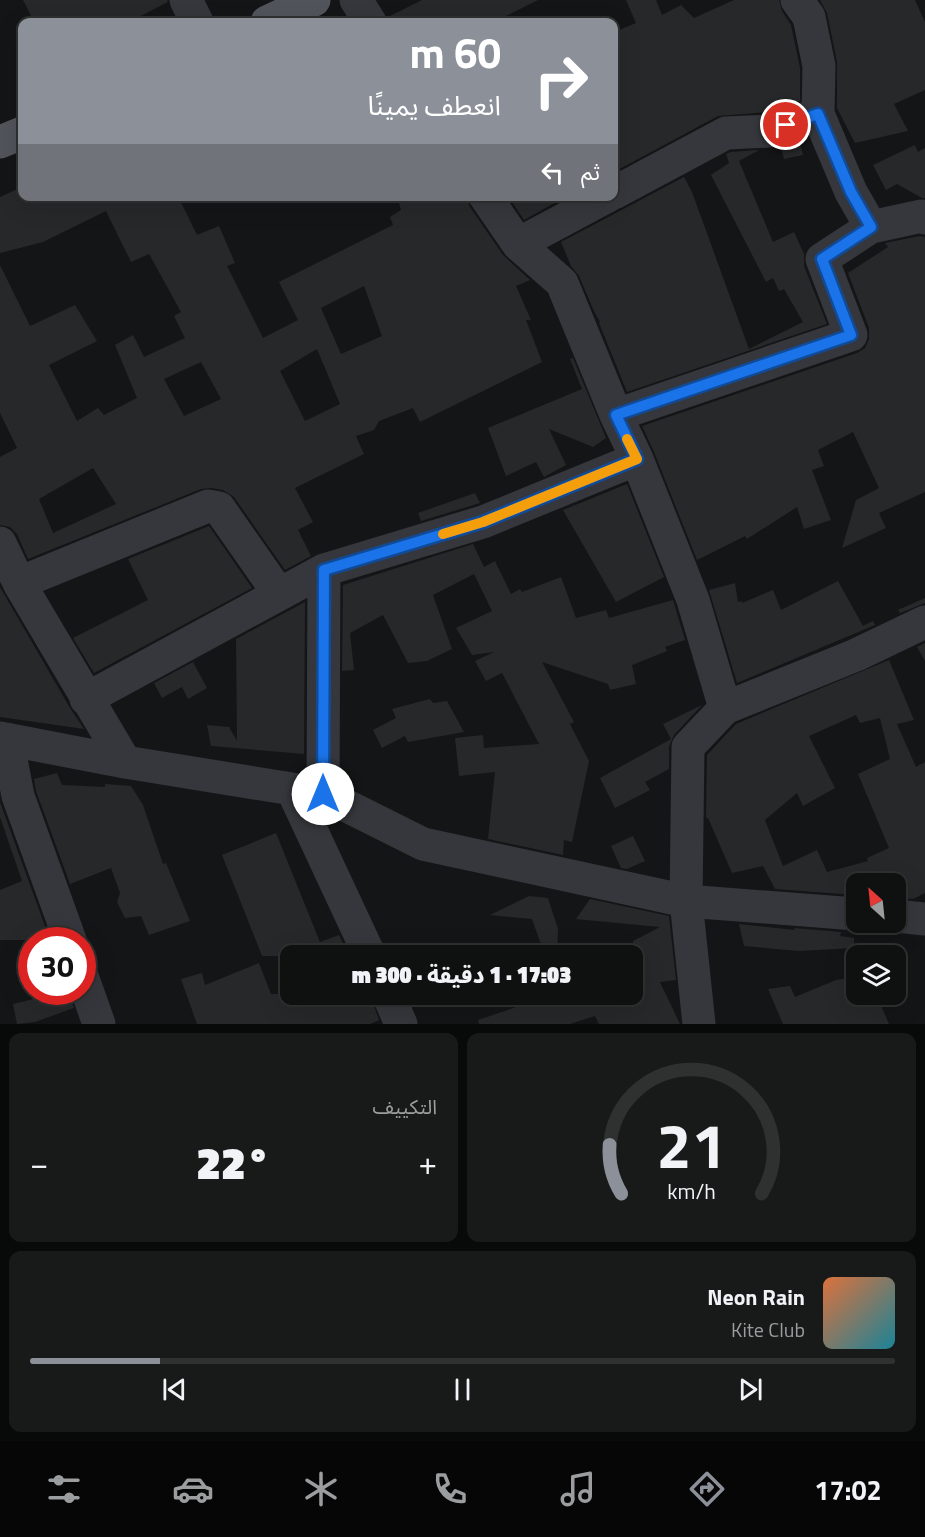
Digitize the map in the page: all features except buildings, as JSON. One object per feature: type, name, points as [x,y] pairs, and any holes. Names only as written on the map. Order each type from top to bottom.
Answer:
[{"type":"main road","points":[[276,18],[314,0]]},
{"type":"main road","points":[[0,142],[18,134]]},
{"type":"street","points":[[186,0],[195,18]]},
{"type":"street","points":[[356,0],[367,18]]},
{"type":"street","points":[[797,0],[809,17],[819,66],[818,114],[851,192],[871,227]]},
{"type":"street","points":[[618,191],[726,133],[770,131],[818,114]]},
{"type":"street","points":[[488,201],[518,244],[562,282],[616,415],[637,459],[693,600],[725,708]]},
{"type":"street","points":[[518,244],[599,201]]},
{"type":"street","points":[[616,415],[851,335],[822,259],[871,227],[922,216],[925,218]]},
{"type":"street","points":[[86,699],[324,570],[483,522],[637,459]]},
{"type":"street","points":[[20,583],[208,506],[219,508],[279,594]]},
{"type":"street","points":[[0,543],[20,583],[124,762]]},
{"type":"street","points":[[324,570],[308,792],[366,945]]},
{"type":"street","points":[[699,1024],[686,901],[688,747],[725,708],[856,655],[925,622]]},
{"type":"street","points":[[65,927],[18,796],[3,739],[124,762],[308,792],[423,844],[686,901],[846,913]]},
{"type":"street","points":[[906,917],[925,919]]},
{"type":"street","points":[[92,1005],[99,1024]]},
{"type":"street","points":[[393,1005],[401,1024]]},
{"type":"slow traffic","points":[[443,534],[483,522],[637,459],[627,439]]},
{"type":"route","points":[[323,794],[324,570],[483,522],[637,459],[616,415],[851,335],[822,259],[871,227],[851,192],[818,114],[786,125]]}]
